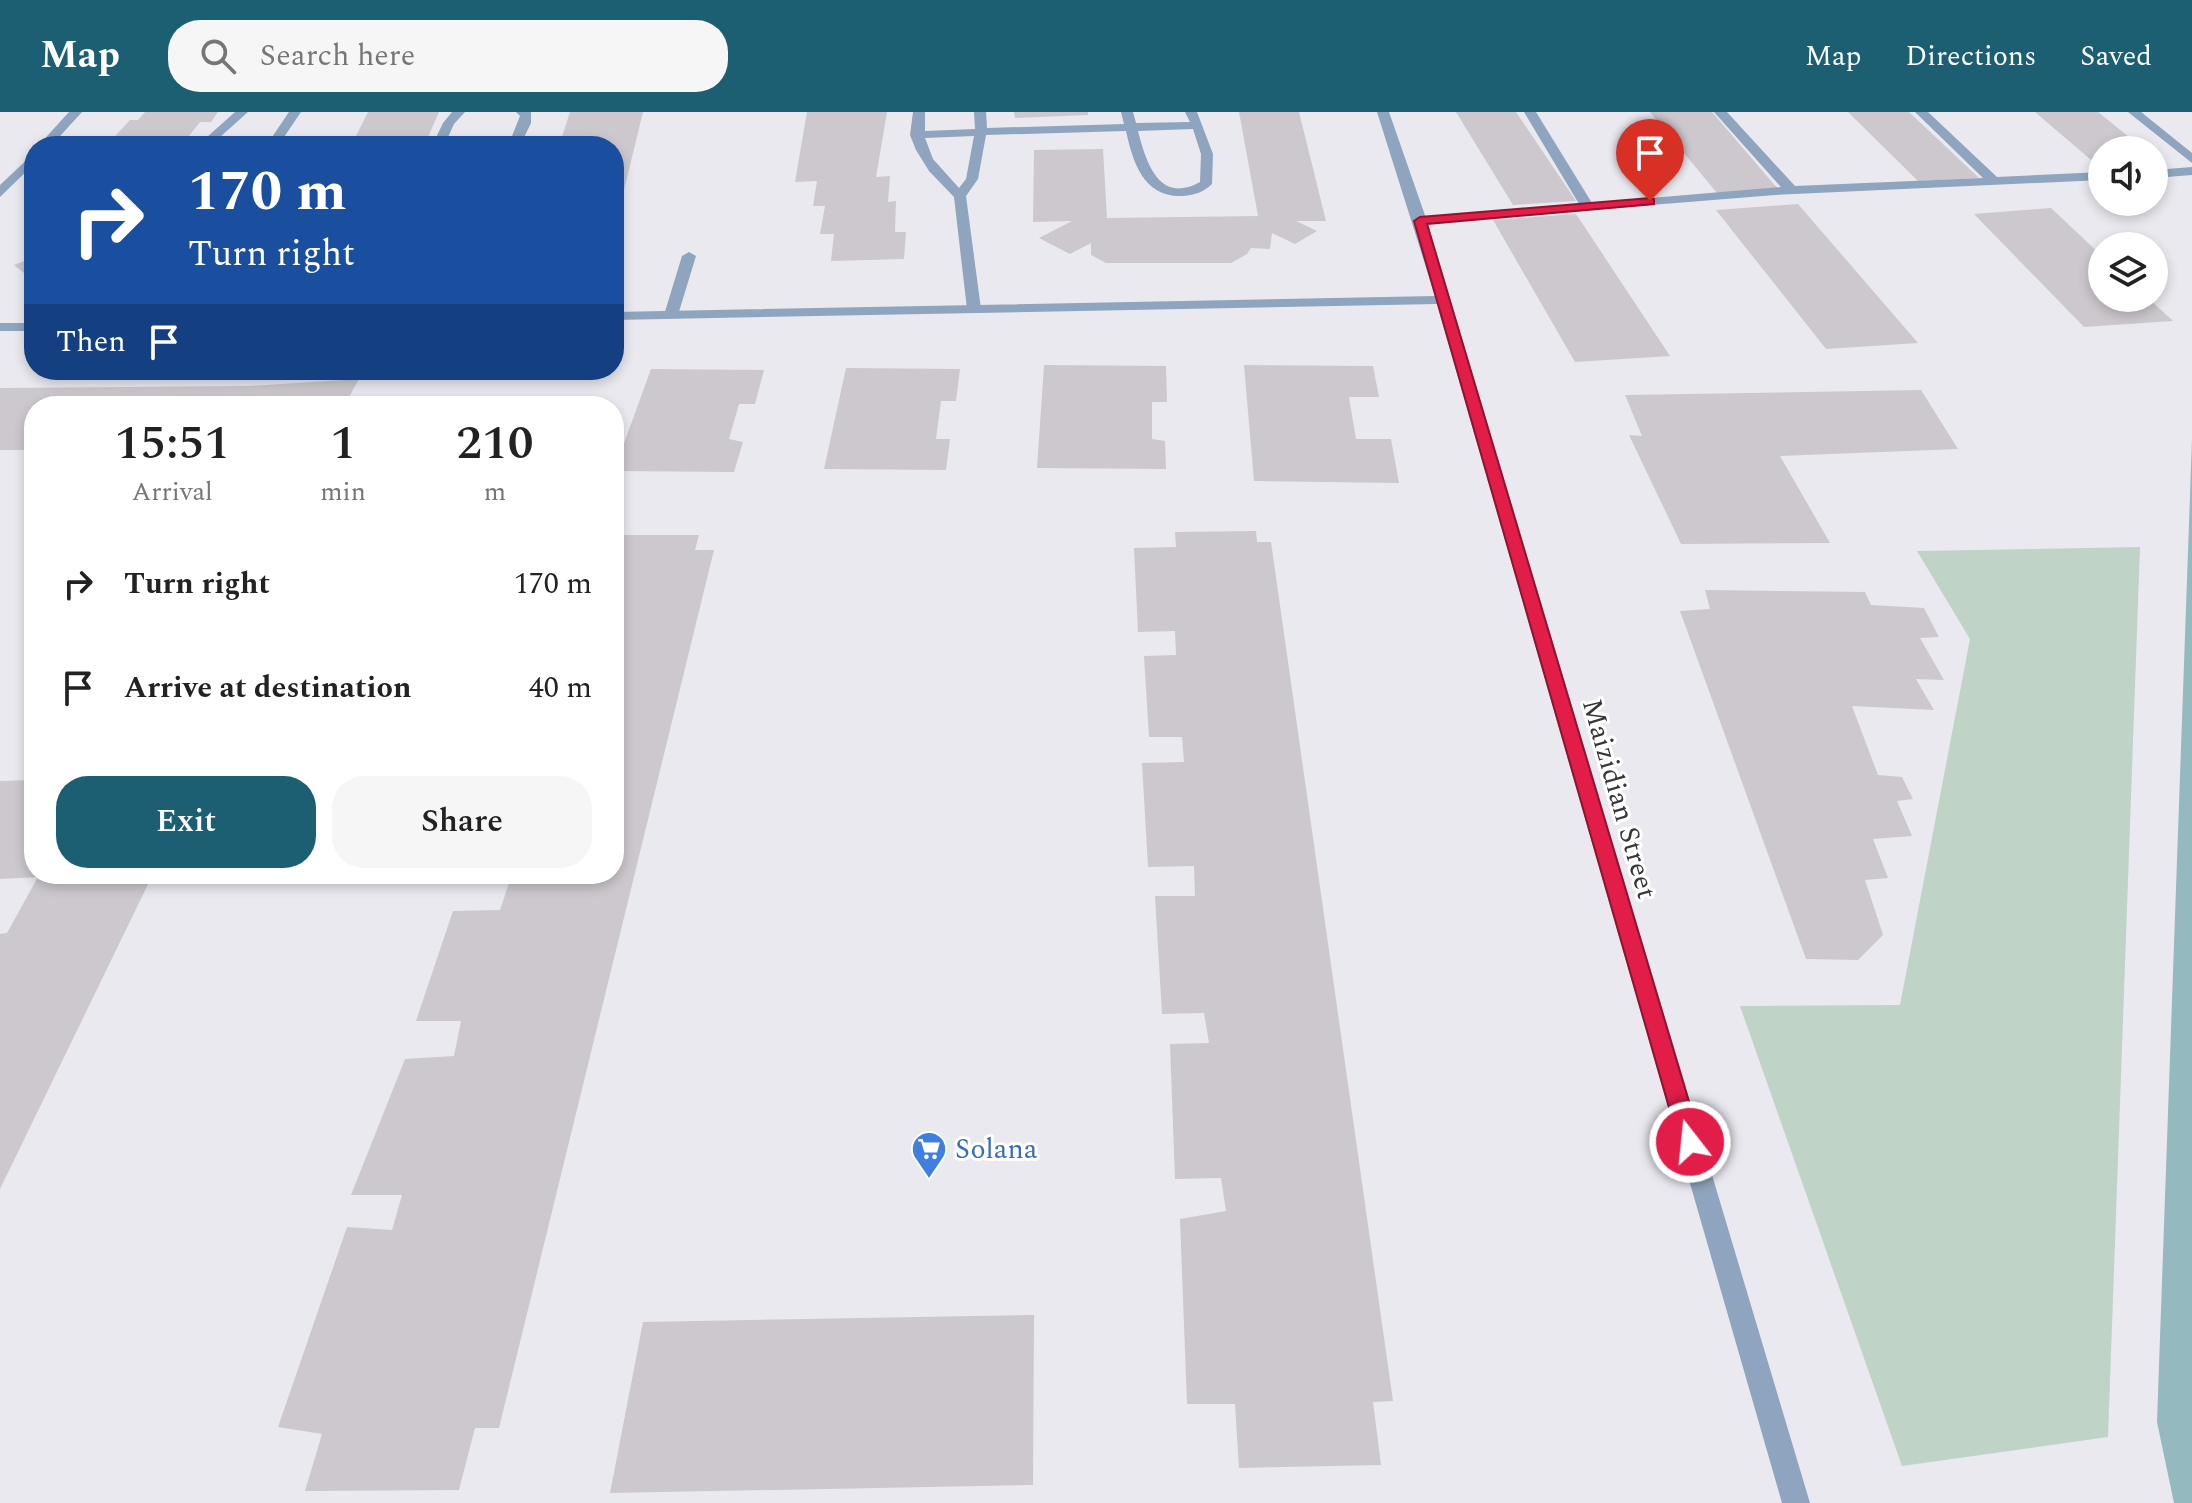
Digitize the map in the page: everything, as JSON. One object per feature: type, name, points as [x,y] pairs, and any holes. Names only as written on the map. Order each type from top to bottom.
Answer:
[{"type":"street","points":[[53,136],[76,112]]},
{"type":"street","points":[[214,136],[242,112]]},
{"type":"street","points":[[279,136],[295,112]]},
{"type":"street","points":[[443,136],[459,112]]},
{"type":"street","points":[[519,136],[525,123],[526,114],[522,112]]},
{"type":"street","points":[[919,112],[916,135],[922,156],[960,196],[974,309]]},
{"type":"street","points":[[960,196],[972,179],[981,132],[980,112]]},
{"type":"street","points":[[1127,112],[1142,167],[1152,184],[1169,192],[1194,192],[1206,184],[1207,154],[1191,112]]},
{"type":"street","name":"Maizidian Street","points":[[1383,112],[1420,221],[1796,1503]]},
{"type":"street","points":[[1530,112],[1588,207]]},
{"type":"street","points":[[1720,112],[1791,190]]},
{"type":"street","points":[[1921,112],[1994,181]]},
{"type":"street","points":[[2134,112],[2192,159]]},
{"type":"street","points":[[916,135],[1198,125]]},
{"type":"street","points":[[0,193],[24,168]]},
{"type":"street","points":[[2168,173],[2192,171]]},
{"type":"street","points":[[1420,221],[1791,190],[2088,177]]},
{"type":"street","points":[[671,315],[689,256]]},
{"type":"street","points":[[624,316],[1443,300]]},
{"type":"street","points":[[0,327],[24,327]]},
{"type":"green space","points":[[2140,547],[2108,1437],[1902,1466],[1740,1006],[1900,1005],[1970,639],[1917,551]]},
{"type":"water","points":[[2192,439],[2192,1503],[2174,1503],[2157,1422]]},
{"type":"building","points":[[145,112],[218,112],[211,122],[200,122],[189,136],[115,136],[130,120],[138,120]]},
{"type":"building","points":[[368,112],[439,112],[428,136],[356,136]]},
{"type":"building","points":[[570,112],[643,112],[624,190],[624,136],[562,136]]},
{"type":"building","points":[[807,112],[887,112],[876,177],[890,176],[888,202],[896,201],[895,232],[906,232],[904,259],[831,261],[834,234],[820,234],[825,206],[813,206],[817,181],[795,182]]},
{"type":"building","points":[[1014,112],[1088,112],[1088,115],[1015,118]]},
{"type":"building","points":[[1239,112],[1299,112],[1326,221],[1296,221],[1317,231],[1295,244],[1272,233],[1270,249],[1251,248],[1231,263],[1106,263],[1091,255],[1091,243],[1070,254],[1039,238],[1072,221],[1033,222],[1034,150],[1103,149],[1107,218],[1258,216]]},
{"type":"building","points":[[1456,112],[1516,112],[1576,201],[1513,205]]},
{"type":"building","points":[[1650,112],[1712,112],[1778,189],[1717,193]]},
{"type":"building","points":[[1848,112],[1909,112],[1979,178],[1918,181]]},
{"type":"building","points":[[2035,112],[2098,112],[2128,136],[2088,136],[2088,157]]},
{"type":"building","points":[[1798,204],[1918,343],[1826,349],[1716,210]]},
{"type":"building","points":[[2051,208],[2088,243],[2088,312],[2163,312],[2173,321],[2084,327],[1974,214]]},
{"type":"building","points":[[1576,214],[1670,356],[1575,362],[1493,220]]},
{"type":"building","points":[[24,261],[24,273],[14,265]]},
{"type":"building","points":[[1044,365],[1166,366],[1167,402],[1152,402],[1152,439],[1165,441],[1166,469],[1037,468]]},
{"type":"building","points":[[1244,365],[1373,366],[1379,397],[1349,397],[1356,439],[1391,439],[1399,483],[1254,481]]},
{"type":"building","points":[[846,368],[960,369],[956,401],[941,401],[936,439],[950,439],[946,470],[824,469]]},
{"type":"building","points":[[651,369],[764,370],[755,404],[739,404],[729,439],[743,442],[734,472],[624,471],[624,443]]},
{"type":"building","points":[[358,380],[350,396],[24,396],[24,450],[0,450],[0,388],[249,386]]},
{"type":"building","points":[[1921,390],[1958,449],[1780,456],[1830,543],[1681,544],[1629,435],[1642,436],[1625,395]]},
{"type":"building","points":[[1256,531],[1257,542],[1271,542],[1393,1401],[1373,1402],[1381,1465],[1239,1468],[1235,1404],[1187,1404],[1180,1219],[1226,1211],[1221,1178],[1175,1179],[1170,1044],[1209,1043],[1204,1013],[1162,1014],[1155,896],[1195,896],[1194,866],[1148,867],[1142,763],[1184,762],[1182,737],[1149,737],[1144,656],[1176,655],[1175,631],[1138,632],[1134,548],[1176,547],[1175,532]]},
{"type":"building","points":[[624,535],[699,535],[695,550],[714,550],[499,1428],[475,1428],[459,1490],[305,1491],[322,1434],[278,1427],[347,1227],[392,1230],[402,1195],[351,1195],[405,1059],[454,1056],[461,1021],[416,1021],[453,911],[500,910],[509,884],[624,884]]},
{"type":"building","points":[[1705,590],[1865,592],[1871,605],[1924,608],[1939,637],[1920,638],[1944,680],[1916,679],[1934,710],[1852,706],[1878,775],[1902,777],[1913,799],[1897,801],[1912,836],[1873,839],[1888,878],[1865,880],[1883,935],[1858,960],[1806,959],[1680,611],[1710,609]]},
{"type":"building","points":[[24,780],[24,878],[0,879],[0,781]]},
{"type":"building","points":[[34,884],[148,884],[0,1189],[0,934],[7,933]]},
{"type":"building","points":[[1034,1315],[1033,1485],[610,1493],[643,1322]]},
{"type":"place","name":"Solana","points":[[929,1180]]},
{"type":"route","points":[[1650,201],[1420,221],[1690,1142]]}]
